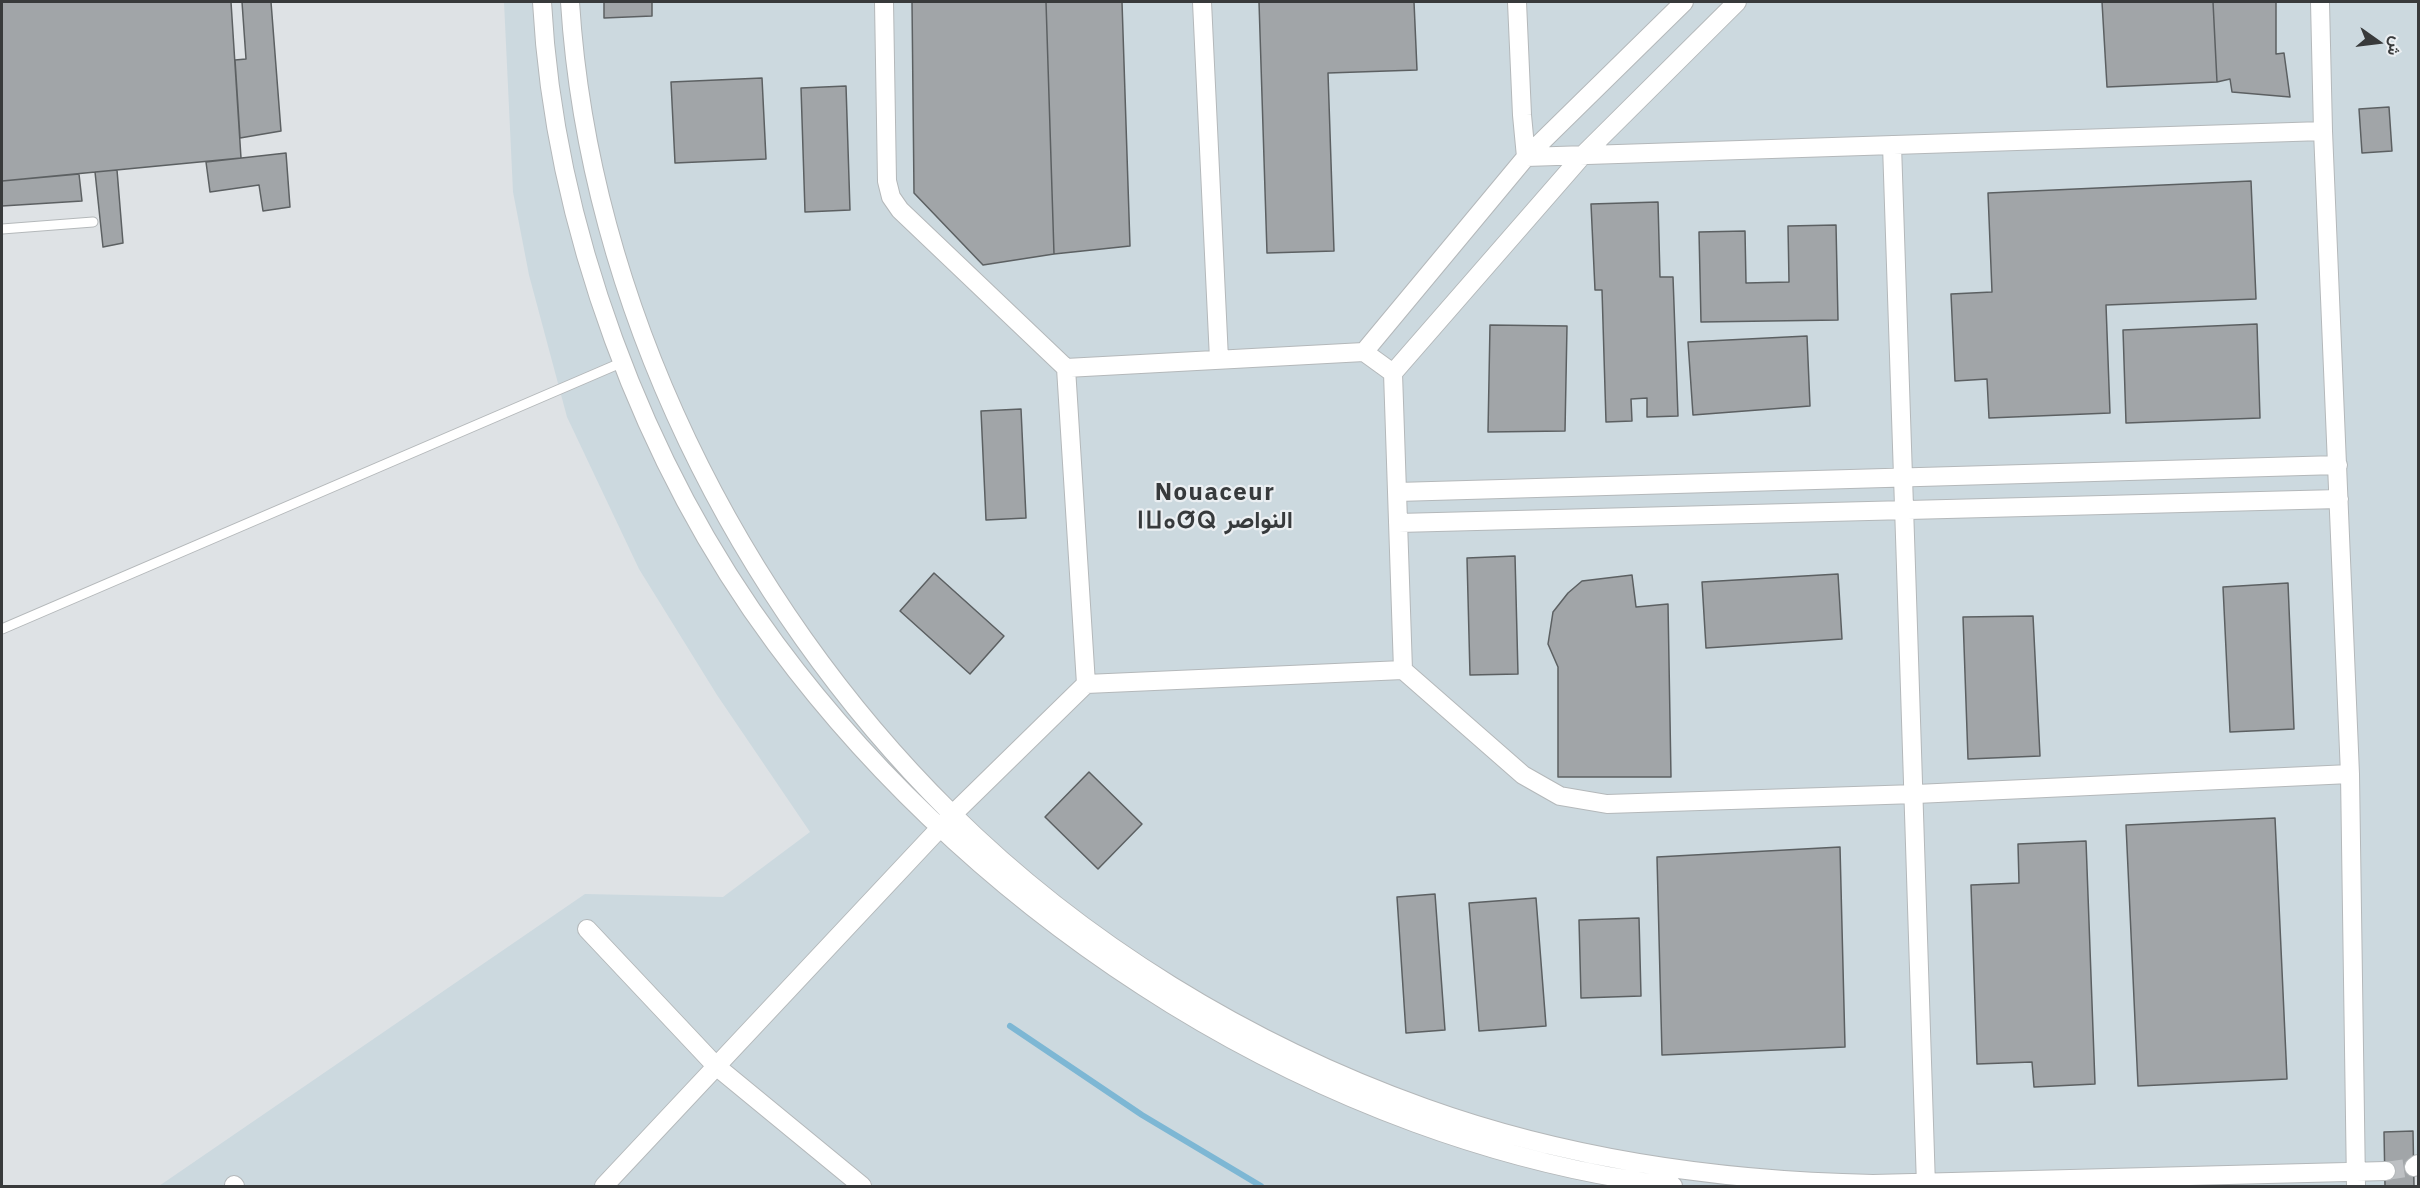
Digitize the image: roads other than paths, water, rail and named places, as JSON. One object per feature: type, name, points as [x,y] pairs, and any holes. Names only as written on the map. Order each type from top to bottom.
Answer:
[{"type":"street","points":[[542,2],[556,120],[575,214],[602,305],[635,394],[675,481],[722,564],[775,643],[834,717],[907,796],[947,821],[1126,957],[1318,1074],[1419,1124],[1529,1149],[1735,1178],[1874,1185],[2356,1179],[2386,1171]]},
{"type":"street","points":[[570,2],[584,115],[603,206],[633,307],[661,383],[700,468],[745,550],[796,628],[852,702],[918,779],[947,821]]},
{"type":"street","points":[[884,2],[887,181],[891,197],[900,210],[1066,368],[1086,684]]},
{"type":"street","points":[[1202,2],[1219,359]]},
{"type":"street","points":[[1518,2],[1522,115],[1526,157]]},
{"type":"street","points":[[1364,352],[1526,157],[1684,2]]},
{"type":"street","points":[[1403,670],[1393,373],[1583,155],[1737,2]]},
{"type":"street","points":[[2320,2],[2323,131],[2350,774],[2356,1179]]},
{"type":"street","points":[[1526,157],[2323,131]]},
{"type":"street","points":[[1892,145],[1903,511],[1916,794],[1926,1185]]},
{"type":"street","points":[[1066,368],[1364,352],[1393,373]]},
{"type":"street","points":[[1397,492],[2338,465]]},
{"type":"street","points":[[1398,523],[2339,499]]},
{"type":"street","points":[[604,1186],[947,821],[1086,684],[1403,670],[1523,775],[1560,796],[1607,804],[1916,794],[2350,774]]},
{"type":"street","points":[[587,929],[716,1066],[862,1186]]},
{"type":"street","points":[[1529,1149],[1595,1173],[1673,1186]]},
{"type":"lane","points":[[2,229],[93,222]]},
{"type":"lane","points":[[2,629],[623,362]]},
{"type":"waterway","points":[[1010,1026],[1142,1115],[1261,1186]]},
{"type":"tunnel","points":[[2386,1171],[2414,1167]]},
{"type":"district","name":"Nouaceur ⵏⵡⴰⵚⵕ النواصر","points":[[1215,507]]}]
